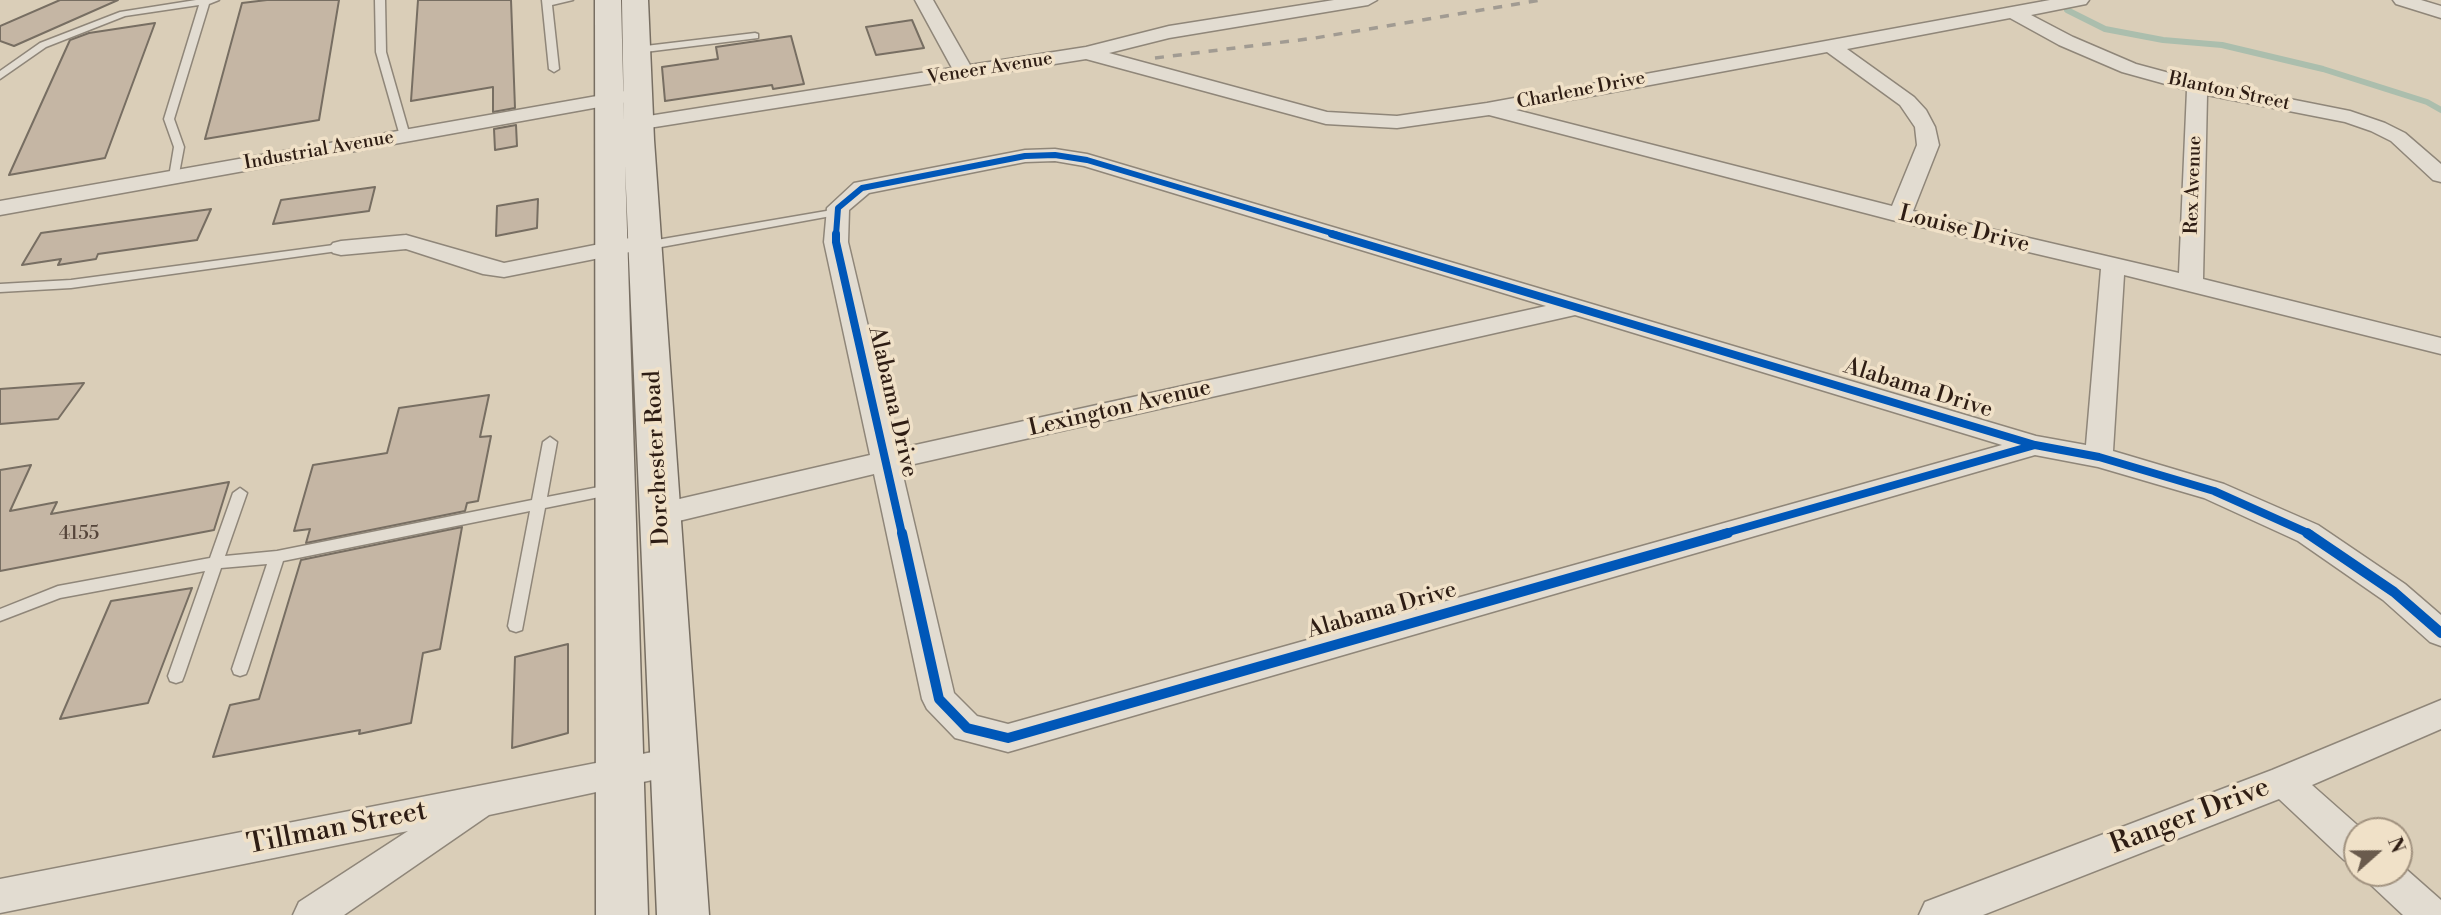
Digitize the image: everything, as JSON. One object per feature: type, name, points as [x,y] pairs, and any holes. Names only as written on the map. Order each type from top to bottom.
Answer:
[{"type":"main road","name":"Dorchester Road","points":[[608,0],[624,112],[634,245],[662,514],[683,915]]},
{"type":"main road","name":"Dorchester Road","points":[[624,112],[637,50],[635,0]]},
{"type":"main road","name":"Dorchester Road","points":[[622,915],[616,489],[634,245]]},
{"type":"street","points":[[923,0],[965,73]]},
{"type":"street","name":"Veneer Avenue","points":[[624,112],[965,73],[1086,53],[1169,32],[1368,0]]},
{"type":"street","name":"Charlene Drive","points":[[1086,53],[1326,118],[1397,122],[1488,109],[2080,0]]},
{"type":"street","points":[[2402,0],[2441,12]]},
{"type":"street","name":"Blanton Street","points":[[2012,12],[2107,60],[2197,87],[2350,117],[2378,127],[2398,137],[2441,175]]},
{"type":"street","points":[[1830,45],[1907,101],[1919,114],[1925,127],[1928,145],[1900,215]]},
{"type":"street","name":"Rex Avenue","points":[[2191,283],[2197,87]]},
{"type":"street","name":"Louise Drive","points":[[1488,109],[1900,215],[2191,283],[2441,346]]},
{"type":"street","name":"Industrial Avenue","points":[[0,208],[405,136],[624,112]]},
{"type":"street","name":"Alabama Drive","points":[[2035,444],[1008,738],[967,728],[939,699],[836,242],[838,208],[862,188],[1024,156],[1055,155],[1087,160],[2035,444],[2099,457],[2214,491],[2308,533],[2394,592],[2441,633]]},
{"type":"street","points":[[341,248],[406,242],[421,244],[491,270],[504,270],[634,245]]},
{"type":"street","points":[[2099,457],[2113,266]]},
{"type":"street","name":"Lexington Avenue","points":[[662,514],[886,461],[1579,307]]},
{"type":"street","name":"Ranger Drive","points":[[1938,915],[2284,781],[2441,714]]},
{"type":"street","name":"Tillman Street","points":[[0,896],[673,762]]},
{"type":"street","points":[[2284,781],[2343,835]]},
{"type":"street","points":[[312,915],[486,800]]},
{"type":"street","points":[[2399,887],[2430,915]]},
{"type":"lane","points":[[380,0],[381,52],[405,136]]},
{"type":"lane","points":[[554,69],[548,1],[568,0]]},
{"type":"lane","points":[[0,76],[43,45],[123,14],[209,1],[169,119],[179,147],[174,177]]},
{"type":"lane","points":[[637,50],[755,36]]},
{"type":"lane","points":[[634,245],[838,212]]},
{"type":"lane","points":[[0,288],[71,284],[341,248]]},
{"type":"lane","points":[[516,626],[550,442]]},
{"type":"lane","points":[[0,615],[58,592],[216,564],[277,557],[616,489]]},
{"type":"lane","points":[[176,676],[240,493]]},
{"type":"lane","points":[[240,669],[277,557]]},
{"type":"building","points":[[60,0],[118,0],[14,46],[0,41],[0,26]]},
{"type":"building","points":[[267,0],[339,0],[319,120],[205,139],[242,3]]},
{"type":"building","points":[[418,0],[511,0],[515,108],[493,112],[493,87],[411,101]]},
{"type":"building","points":[[912,20],[924,48],[876,55],[866,27]]},
{"type":"building","points":[[155,23],[105,158],[9,175],[70,40],[89,33]]},
{"type":"building","points":[[791,36],[804,84],[773,89],[772,85],[665,101],[662,67],[718,59],[716,47]]},
{"type":"building","points":[[516,125],[517,146],[495,150],[494,129]]},
{"type":"building","points":[[375,187],[369,211],[273,224],[281,200]]},
{"type":"building","points":[[538,199],[537,228],[496,236],[497,206]]},
{"type":"building","points":[[211,209],[197,240],[98,254],[96,259],[58,265],[61,259],[22,265],[41,233]]},
{"type":"building","points":[[84,383],[58,419],[0,424],[0,389]]},
{"type":"building","points":[[489,395],[480,437],[491,436],[478,501],[467,503],[465,511],[306,543],[310,529],[294,531],[313,465],[387,453],[399,408]]},
{"type":"building","points":[[31,465],[10,511],[57,502],[51,514],[229,482],[214,530],[0,571],[0,470]]},
{"type":"building","points":[[462,527],[440,649],[423,653],[411,723],[213,757],[230,705],[259,699],[301,560]]},
{"type":"building","points":[[192,588],[148,703],[60,719],[111,601]]},
{"type":"building","points":[[568,644],[568,733],[512,748],[515,657]]},
{"type":"waterway","points":[[2067,10],[2105,29],[2163,40],[2222,45],[2323,69],[2427,102],[2441,110]]},
{"type":"railway","points":[[1155,58],[1315,38],[1541,0]]},
{"type":"cycle path","points":[[2035,445],[1008,738],[967,728],[939,699],[836,242],[838,208],[862,188],[1025,156],[1055,155],[1087,160],[2035,445],[2099,457],[2214,491],[2308,533],[2394,592],[2441,633]]}]
